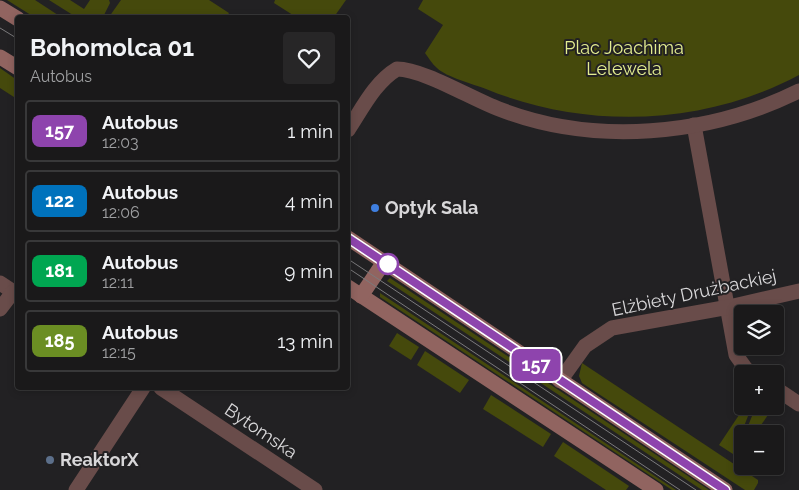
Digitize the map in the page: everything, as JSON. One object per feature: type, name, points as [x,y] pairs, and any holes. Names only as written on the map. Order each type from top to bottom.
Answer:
[{"type":"street","points":[[0,8],[15,18]]},
{"type":"street","points":[[0,57],[15,66]]},
{"type":"street","points":[[350,127],[387,75],[397,69],[405,69],[477,101],[535,122],[592,130],[642,132],[694,125],[773,104],[799,91]]},
{"type":"street","points":[[694,125],[729,307],[736,355],[743,365]]},
{"type":"street","points":[[350,239],[725,490]]},
{"type":"street","points":[[361,296],[384,262]]},
{"type":"street","points":[[0,283],[15,293],[0,309]]},
{"type":"street","points":[[350,288],[656,490]]},
{"type":"street","name":"Elżbiety Drużbackiej","points":[[560,381],[585,346],[612,328],[729,307],[799,291]]},
{"type":"street","points":[[76,490],[142,390]]},
{"type":"street","name":"Bytomska","points":[[164,390],[315,490]]},
{"type":"street","points":[[784,394],[799,404]]},
{"type":"green space","points":[[7,0],[35,0],[58,15],[31,15]]},
{"type":"green space","points":[[49,0],[70,0],[84,9],[90,0],[109,0],[110,3],[104,15],[73,15]]},
{"type":"green space","points":[[121,0],[209,0],[229,13],[228,15],[110,15]]},
{"type":"green space","points":[[275,0],[346,0],[335,15],[293,15],[274,3]]},
{"type":"green space","name":"Plac Joachima Lelewela","points":[[423,0],[799,0],[799,75],[762,92],[724,104],[685,113],[604,116],[564,111],[524,102],[453,77],[437,68],[425,53],[443,25],[418,9]]},
{"type":"green space","points":[[0,68],[15,79],[15,98],[0,88]]},
{"type":"green space","points":[[390,278],[709,490],[702,490],[387,281]]},
{"type":"green space","points":[[380,293],[676,490],[672,490],[380,297]]},
{"type":"green space","points":[[397,333],[419,347],[411,360],[389,346]]},
{"type":"green space","points":[[425,351],[469,380],[460,393],[417,365]]},
{"type":"green space","points":[[582,363],[734,464],[734,475],[750,475],[758,480],[754,490],[745,490],[582,383],[579,376]]},
{"type":"green space","points":[[491,395],[551,434],[543,447],[483,409]]},
{"type":"green space","points":[[739,415],[748,415],[744,425],[734,425],[733,454],[719,445]]},
{"type":"green space","points":[[752,415],[768,415],[761,425],[748,425]]},
{"type":"green space","points":[[563,442],[629,486],[626,490],[606,490],[554,456]]},
{"type":"tram line","points":[[0,28],[15,37]]},
{"type":"tram line","points":[[350,260],[696,490]]},
{"type":"tram line","points":[[350,269],[680,490]]},
{"type":"bus line","name":"157","points":[[350,239],[725,490]]},
{"type":"place","name":"Optyk Sala","points":[[375,208]]},
{"type":"place","name":"ReaktorX","points":[[50,460]]}]
